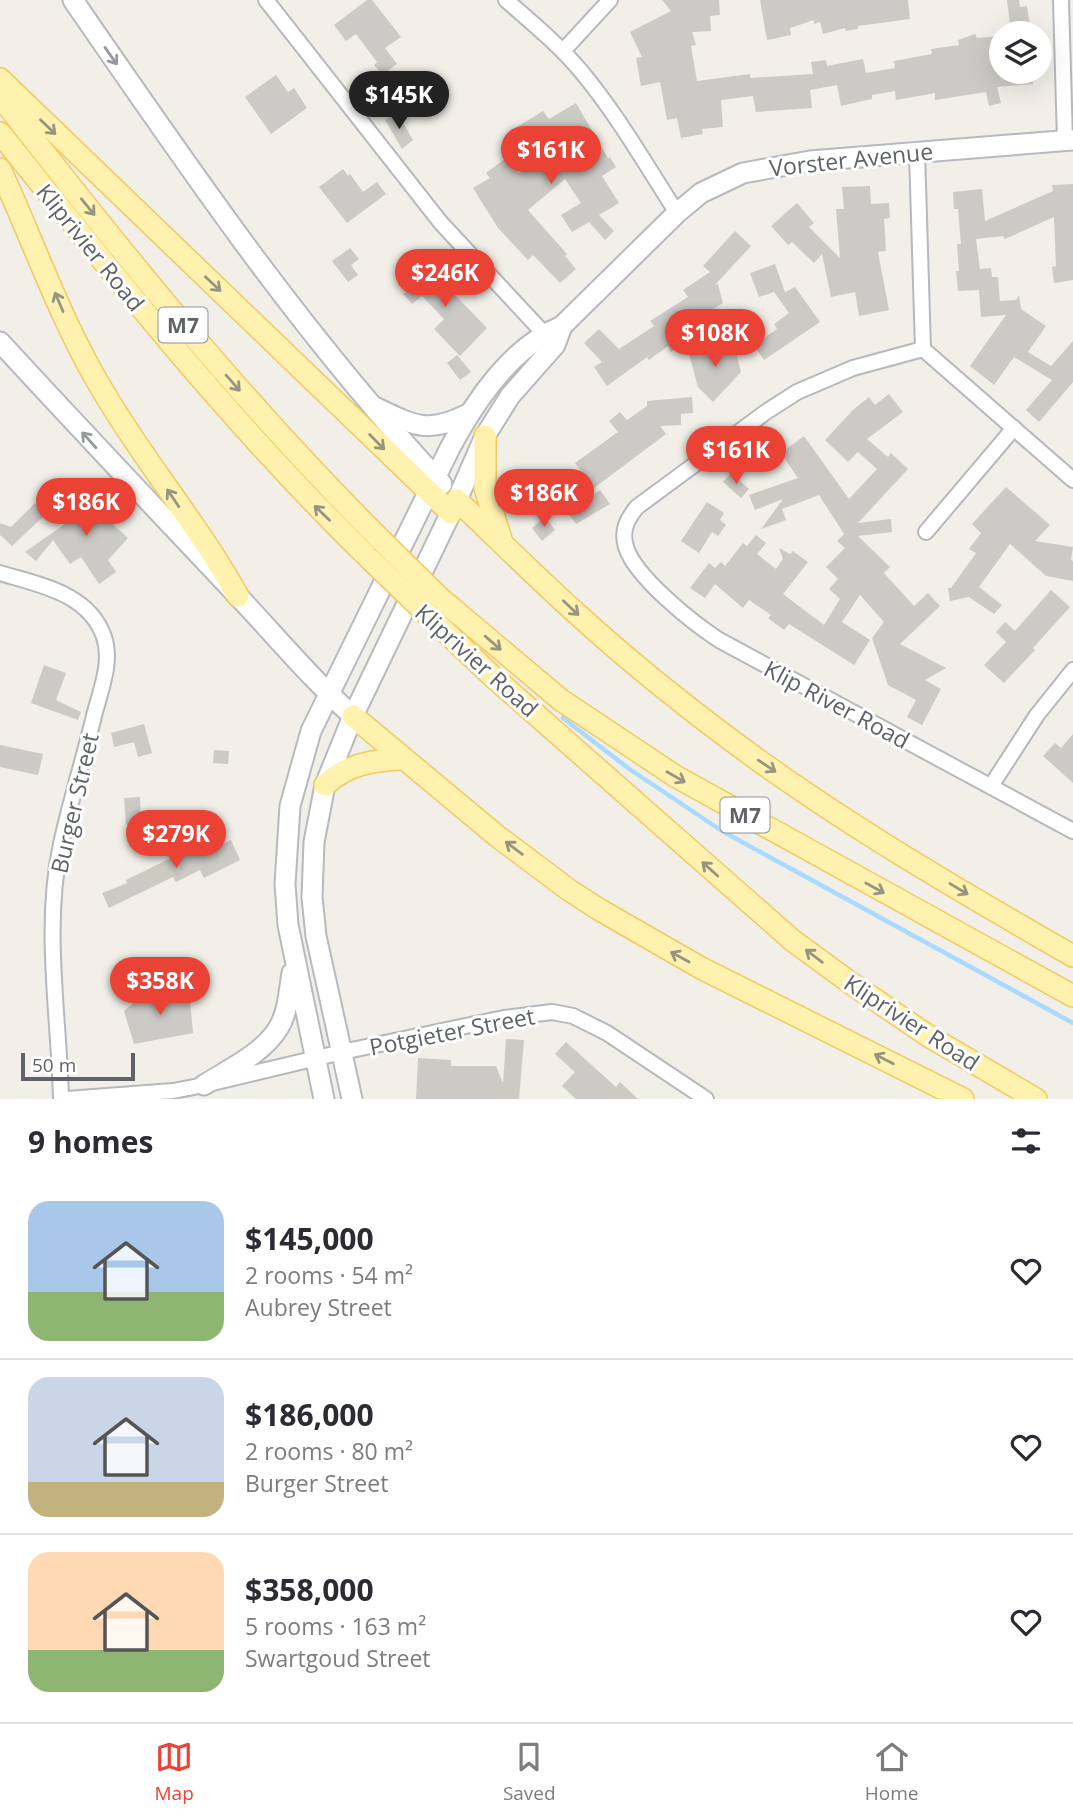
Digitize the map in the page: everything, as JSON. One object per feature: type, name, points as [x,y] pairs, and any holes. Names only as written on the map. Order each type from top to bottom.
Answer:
[{"type":"main road","points":[[73,0],[203,188],[308,328],[432,484]]},
{"type":"main road","points":[[0,79],[454,506],[503,545],[626,656],[754,757],[903,855],[1073,956]]},
{"type":"main road","name":"Kliprivier Road","points":[[0,96],[187,330],[283,439],[441,599],[561,700],[675,776],[1073,996]]},
{"type":"main road","name":"Kliprivier Road","points":[[0,133],[198,378],[309,500],[429,617],[792,940],[930,1037],[1036,1099]]},
{"type":"main road","name":"Vorster Avenue","points":[[352,1099],[316,936],[312,897],[314,842],[325,785],[353,716],[485,436],[554,335],[677,213],[719,183],[755,170],[810,161],[1069,141]]},
{"type":"main road","points":[[0,169],[86,362],[127,430],[219,562],[238,596]]},
{"type":"main road","name":"Vorster Avenue","points":[[294,962],[285,884],[290,806],[311,731],[468,414],[512,362],[554,335]]},
{"type":"main road","points":[[0,342],[328,694],[497,836],[569,890],[640,935],[963,1099]]},
{"type":"main road","points":[[370,405],[419,426],[440,426],[468,414]]},
{"type":"main road","points":[[485,436],[485,488],[503,545]]},
{"type":"main road","points":[[325,785],[358,764],[403,759]]},
{"type":"main road","points":[[294,962],[324,1099]]},
{"type":"main road","points":[[204,1085],[258,1050],[280,1027],[286,1010],[294,962]]},
{"type":"street","points":[[266,0],[433,214],[554,335]]},
{"type":"street","points":[[506,0],[563,51],[607,106],[677,213]]},
{"type":"street","points":[[563,51],[610,0]]},
{"type":"street","points":[[1061,0],[1069,141]]},
{"type":"street","points":[[917,152],[923,349],[1073,480]]},
{"type":"street","name":"Klip River Road","points":[[923,349],[873,361],[841,373],[797,393],[766,412],[637,507],[626,522],[626,547],[636,564],[678,609],[719,640],[1073,831]]},
{"type":"street","points":[[926,532],[1014,428]]},
{"type":"street","name":"Burger Street","points":[[0,573],[74,598],[97,621],[108,654],[63,836],[52,915],[61,1099]]},
{"type":"street","points":[[991,786],[1037,715],[1073,670]]},
{"type":"street","name":"Potgieter Street","points":[[67,1099],[173,1091],[504,1018],[563,1013],[586,1021],[607,1033],[706,1099]]},
{"type":"building","points":[[367,0],[372,0],[401,37],[385,48],[397,64],[382,75],[374,65],[377,62],[356,34],[346,41],[334,25]]},
{"type":"building","points":[[662,0],[719,0],[720,15],[710,16],[711,31],[692,32],[696,45],[691,46],[697,81],[750,74],[750,78],[813,74],[811,62],[826,60],[827,66],[863,59],[866,73],[895,68],[894,61],[932,54],[931,49],[959,45],[958,40],[975,34],[977,38],[989,37],[989,84],[1033,84],[997,87],[1001,103],[989,106],[986,92],[935,100],[935,93],[896,100],[895,91],[872,95],[872,99],[841,106],[837,85],[810,90],[812,108],[756,112],[753,96],[721,100],[723,127],[702,129],[703,134],[681,138],[677,118],[667,120],[660,82],[641,86],[636,58],[642,57],[630,32],[671,11]]},
{"type":"building","points":[[760,0],[908,0],[910,19],[858,26],[858,29],[846,31],[845,28],[823,34],[820,22],[814,24],[814,20],[790,28],[791,35],[767,40]]},
{"type":"building","points":[[1007,0],[1019,0],[1020,7],[1027,6],[1029,21],[1010,21]]},
{"type":"building","points":[[276,75],[288,92],[294,88],[307,108],[271,134],[245,97]]},
{"type":"building","points":[[576,103],[616,167],[602,176],[619,203],[599,215],[614,231],[605,240],[589,222],[572,232],[561,215],[581,203],[565,179],[528,210],[567,254],[565,256],[576,269],[560,283],[533,255],[528,260],[498,228],[473,188],[490,178],[486,173],[506,158],[519,173],[536,158],[514,129],[543,111],[549,119]]},
{"type":"building","points":[[397,113],[413,140],[402,149],[385,120]]},
{"type":"building","points":[[343,169],[363,192],[377,182],[386,194],[347,223],[319,187]]},
{"type":"building","points":[[1073,184],[1073,280],[1054,283],[1054,217],[1005,239],[1003,236],[976,239],[980,269],[991,268],[992,277],[998,277],[1000,301],[1016,300],[1019,295],[1021,309],[1046,326],[1028,352],[1051,366],[1073,341],[1073,382],[1039,422],[1026,410],[1052,380],[1014,357],[994,385],[970,366],[1006,315],[981,317],[979,290],[958,291],[957,244],[961,244],[958,209],[954,209],[953,192],[982,189],[985,221],[1053,191],[1052,185]]},
{"type":"building","points":[[870,186],[871,204],[889,203],[890,218],[884,219],[886,251],[878,252],[889,310],[859,316],[855,292],[831,297],[822,254],[814,263],[792,242],[788,245],[771,226],[797,203],[814,223],[809,227],[840,258],[836,209],[844,209],[842,187]]},
{"type":"building","points":[[735,231],[751,246],[715,285],[718,284],[723,303],[679,330],[687,341],[671,352],[668,346],[649,360],[647,357],[607,386],[594,367],[602,362],[584,343],[599,329],[619,349],[654,326],[650,321],[688,297],[683,290],[710,272],[703,266]]},
{"type":"building","points":[[350,248],[359,259],[351,265],[358,275],[348,282],[332,261]]},
{"type":"building","points":[[421,260],[487,328],[460,356],[434,329],[444,319],[422,296],[412,304],[403,294],[413,286],[404,277]]},
{"type":"building","points":[[775,264],[785,292],[795,287],[820,322],[764,360],[754,345],[777,329],[774,324],[789,313],[774,292],[759,297],[750,273]]},
{"type":"building","points":[[733,342],[741,372],[713,402],[698,387],[689,354]]},
{"type":"building","points":[[457,355],[471,372],[460,380],[447,363]]},
{"type":"building","points":[[889,394],[903,412],[867,439],[888,457],[891,453],[908,469],[858,523],[891,519],[892,532],[858,536],[890,567],[884,573],[914,606],[928,593],[940,606],[900,644],[946,668],[925,680],[941,689],[922,725],[907,717],[916,700],[888,685],[872,638],[884,622],[860,595],[842,622],[870,640],[854,665],[789,624],[784,630],[768,618],[771,615],[749,600],[743,608],[715,584],[705,598],[690,588],[709,563],[715,568],[721,562],[725,566],[743,543],[747,546],[756,535],[766,543],[757,554],[776,569],[783,559],[779,548],[790,554],[793,551],[808,562],[783,594],[824,625],[840,599],[829,589],[838,579],[826,567],[845,548],[837,541],[844,534],[819,495],[782,509],[786,520],[761,529],[783,499],[755,510],[749,495],[798,478],[781,453],[804,436],[849,499],[877,469],[858,452],[848,462],[825,440],[869,397],[875,405]]},
{"type":"building","points":[[692,397],[693,413],[681,414],[681,425],[660,426],[666,434],[594,488],[575,463],[618,432],[609,421],[620,412],[627,420],[647,406],[647,401]]},
{"type":"building","points":[[731,473],[749,489],[741,498],[723,482]]},
{"type":"building","points":[[84,483],[102,504],[96,509],[128,538],[108,560],[116,572],[99,584],[81,557],[70,564],[53,540],[36,561],[25,552],[85,510],[72,493]]},
{"type":"building","points":[[1006,487],[1050,525],[1035,541],[1073,547],[1073,581],[1046,576],[1010,544],[979,587],[1002,605],[994,614],[969,597],[950,601],[948,588],[951,588],[976,553],[969,549],[981,533],[972,524]]},
{"type":"building","points":[[600,490],[610,504],[576,524],[568,513]]},
{"type":"building","points":[[707,502],[724,513],[720,520],[726,525],[718,536],[712,532],[699,553],[681,541]]},
{"type":"building","points":[[35,503],[46,514],[12,546],[0,535],[0,523],[11,527]]},
{"type":"building","points":[[545,517],[555,530],[542,541],[532,528]]},
{"type":"building","points":[[1051,590],[1070,607],[1004,683],[984,665],[1006,642],[996,632],[1005,622],[1015,631]]},
{"type":"building","points":[[44,665],[66,673],[56,700],[81,712],[78,720],[31,703]]},
{"type":"building","points":[[144,724],[152,753],[138,757],[134,742],[114,747],[111,733]]},
{"type":"building","points":[[1073,734],[1073,783],[1043,756],[1055,743],[1061,748]]},
{"type":"building","points":[[0,745],[43,754],[38,775],[0,767]]},
{"type":"building","points":[[214,750],[229,751],[228,764],[213,763]]},
{"type":"building","points":[[140,797],[141,824],[126,825],[124,798]]},
{"type":"building","points":[[231,840],[240,860],[204,878],[200,870],[176,882],[173,877],[109,908],[102,893],[127,883],[126,880],[206,841],[210,850]]},
{"type":"building","points":[[189,989],[193,1033],[134,1044],[124,1011],[133,1003]]},
{"type":"building","points":[[506,1039],[524,1040],[519,1099],[416,1099],[418,1058],[451,1060],[451,1066],[496,1066],[503,1083]]},
{"type":"building","points":[[566,1042],[616,1087],[620,1082],[638,1099],[576,1099],[562,1086],[575,1072],[555,1054]]},
{"type":"waterway","points":[[563,718],[628,768],[722,831],[1073,1023]]}]
